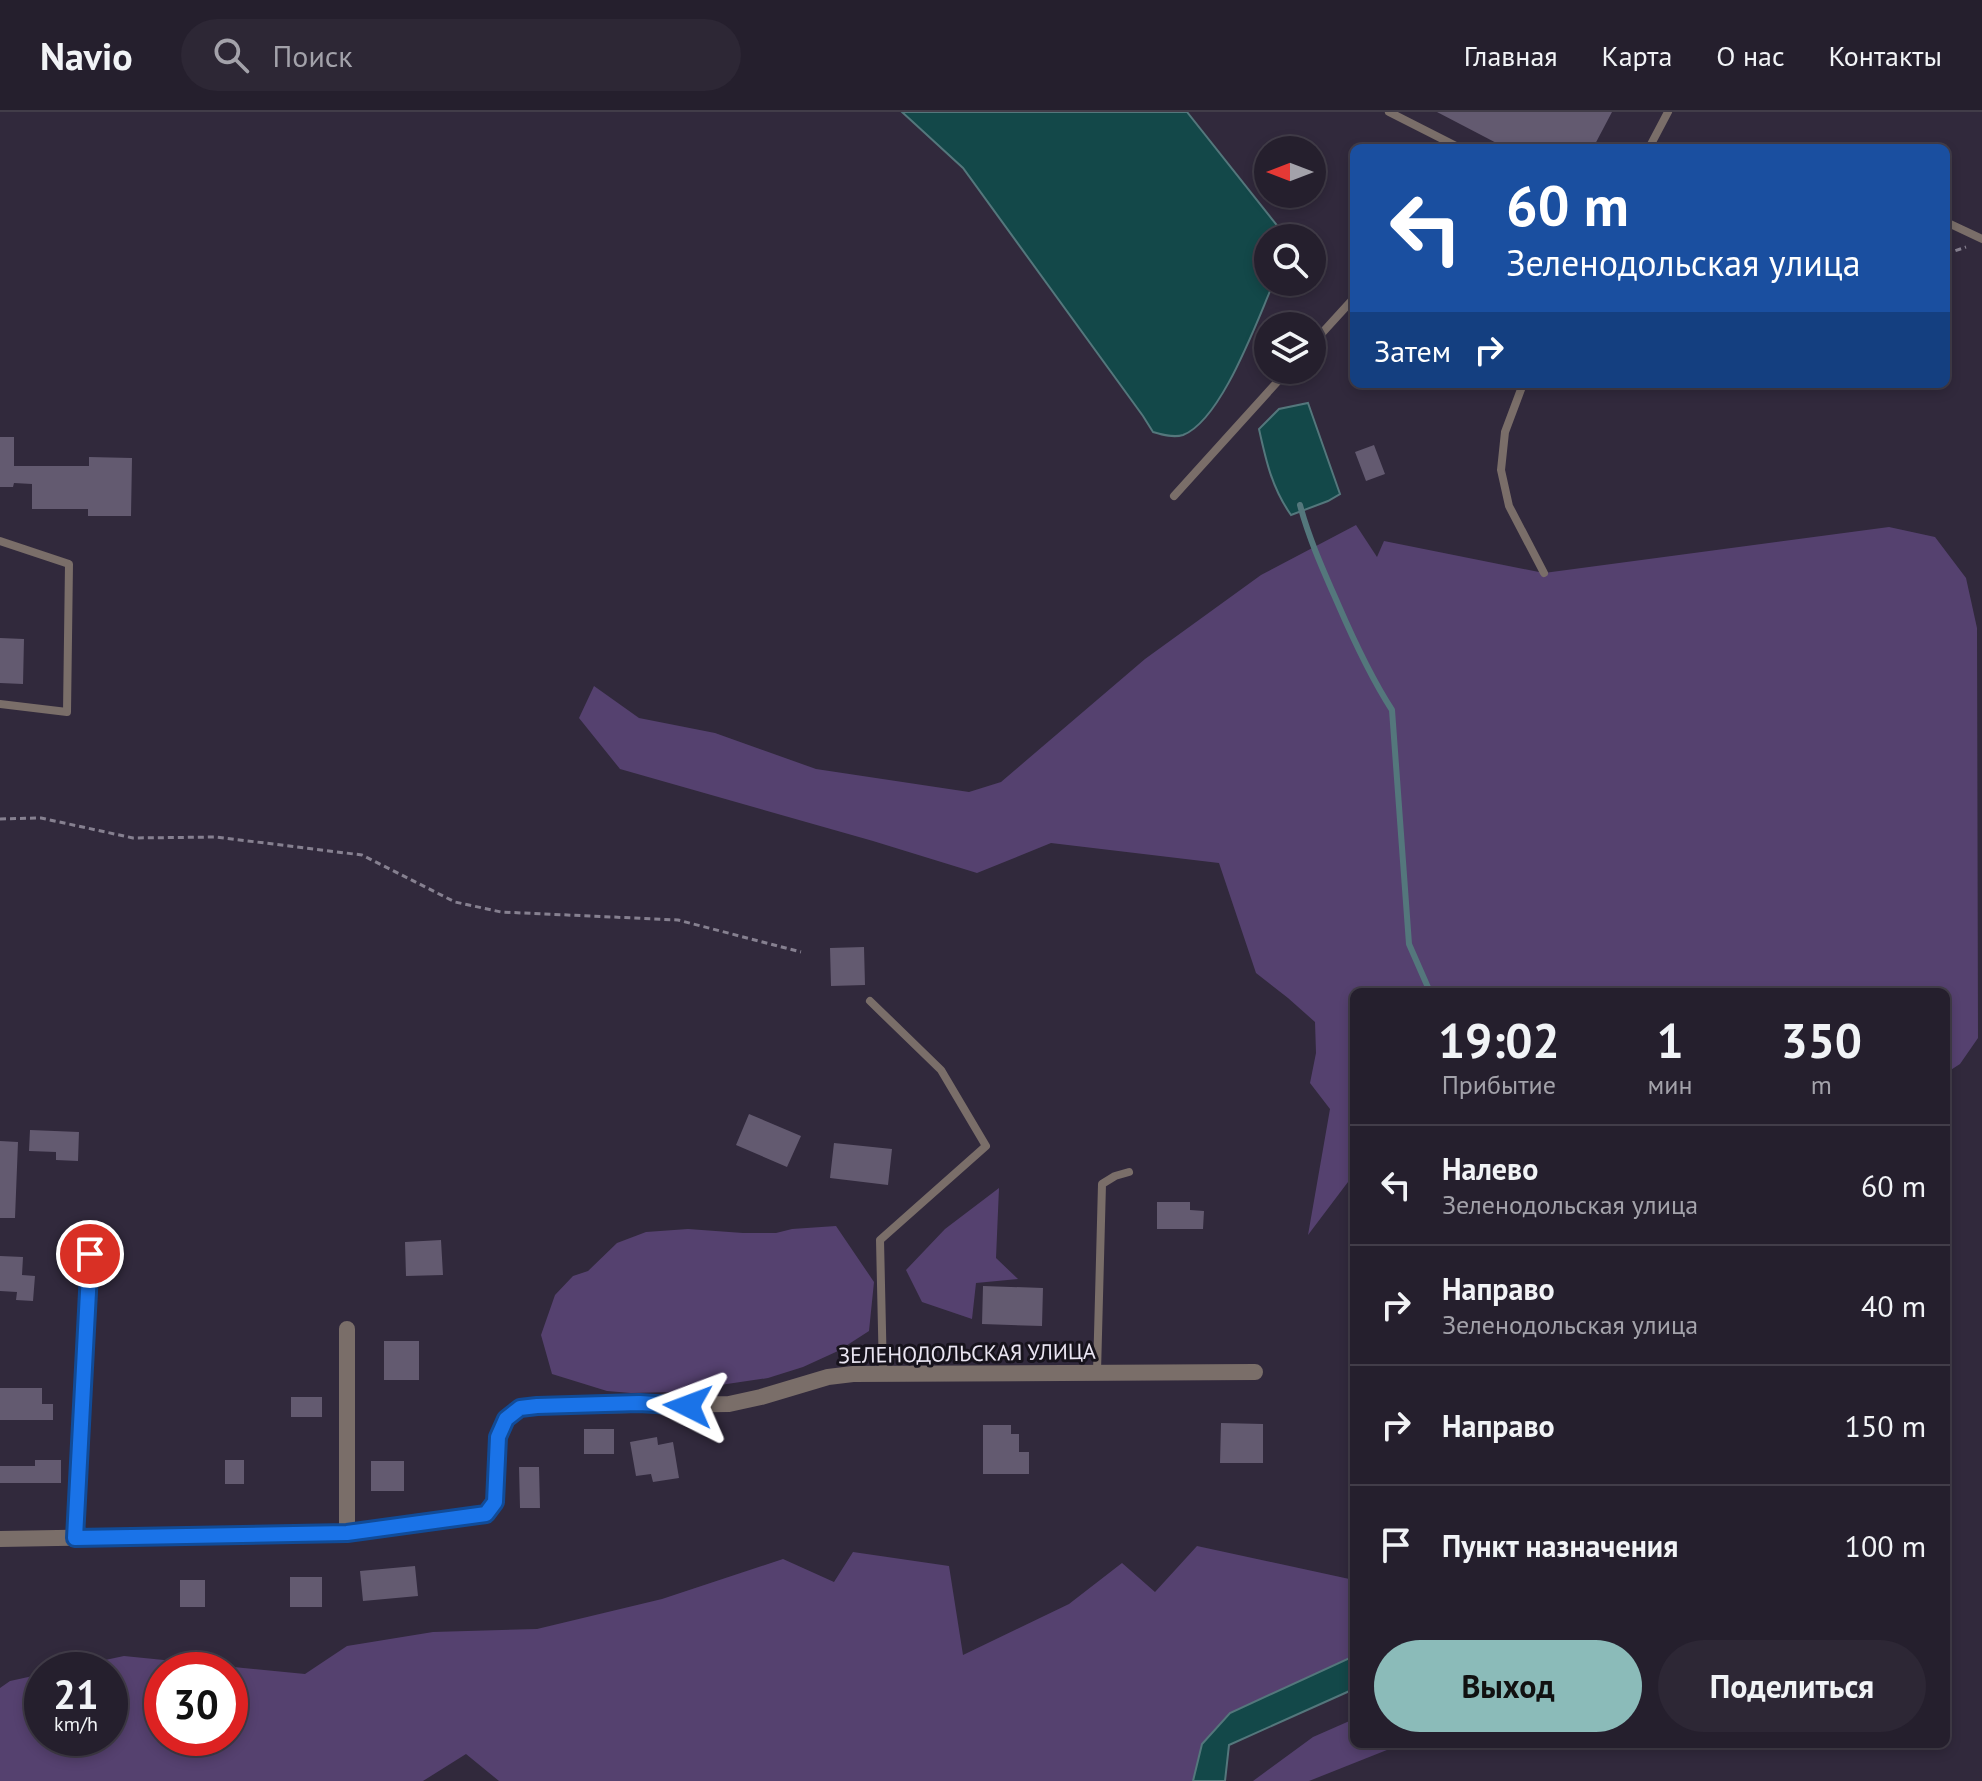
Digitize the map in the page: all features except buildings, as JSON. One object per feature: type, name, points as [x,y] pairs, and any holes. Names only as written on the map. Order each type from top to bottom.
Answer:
[{"type":"street","points":[[75,1538],[90,1254]]},
{"type":"street","points":[[347,1329],[347,1533]]},
{"type":"street","name":"ЗЕЛЕНОДОЛЬСКАЯ УЛИЦА","points":[[0,1539],[347,1533],[486,1514],[495,1502],[498,1437],[506,1419],[520,1408],[551,1405],[729,1404],[828,1377],[853,1374],[1255,1372]]},
{"type":"lane","points":[[1389,112],[1452,144]]},
{"type":"lane","points":[[1651,144],[1668,112]]},
{"type":"lane","points":[[1950,224],[1981,239]]},
{"type":"lane","points":[[1326,329],[1350,302]]},
{"type":"lane","points":[[1174,496],[1275,384]]},
{"type":"lane","points":[[1522,388],[1505,432],[1501,470],[1509,506],[1544,573]]},
{"type":"lane","points":[[0,541],[69,564],[67,712],[0,704]]},
{"type":"lane","points":[[870,1001],[941,1070],[986,1146],[880,1240],[883,1374]]},
{"type":"lane","points":[[1096,1373],[1102,1184],[1129,1172]]},
{"type":"path","points":[[1950,253],[1981,239]]},
{"type":"path","points":[[0,819],[41,818],[133,838],[216,837],[362,855],[455,902],[501,912],[678,920],[801,952]]},
{"type":"shaded area","points":[[902,112],[1187,112],[1254,196],[1254,208],[1263,208],[1276,224],[1254,224],[1254,296],[1268,296],[1261,312],[1254,312],[1254,329],[1237,367],[1211,410],[1197,426],[1180,436],[1153,432],[963,168]]},
{"type":"shaded area","points":[[1308,403],[1340,494],[1291,515],[1274,484],[1259,429],[1279,409]]},
{"type":"shaded area","points":[[1356,525],[1377,557],[1384,541],[1544,573],[1889,527],[1935,537],[1966,578],[1977,628],[1978,1038],[1960,1064],[1950,1070],[1950,988],[1350,988],[1350,1179],[1308,1235],[1330,1109],[1310,1083],[1316,1053],[1315,1022],[1256,973],[1219,863],[1051,843],[977,873],[620,769],[579,718],[594,686],[639,718],[715,733],[816,769],[969,792],[1001,782],[1145,659],[1261,575]]},
{"type":"shaded area","points":[[999,1188],[996,1258],[1018,1279],[976,1283],[972,1319],[922,1302],[906,1270],[945,1229]]},
{"type":"shaded area","points":[[836,1226],[874,1282],[869,1331],[838,1351],[768,1378],[673,1392],[607,1391],[552,1374],[541,1335],[555,1295],[573,1276],[588,1271],[617,1243],[646,1232],[688,1229],[776,1233]]},
{"type":"shaded area","points":[[1197,1546],[1350,1579],[1350,1658],[1230,1713],[1202,1744],[1193,1781],[499,1781],[466,1754],[423,1781],[0,1781],[0,1688],[10,1681],[24,1678],[24,1756],[128,1756],[128,1656],[144,1658],[144,1756],[248,1756],[248,1668],[305,1674],[347,1646],[433,1632],[537,1629],[662,1599],[783,1559],[834,1582],[853,1552],[949,1566],[963,1655],[1069,1604],[1122,1563],[1155,1592]]},
{"type":"shaded area","points":[[1350,1658],[1350,1691],[1229,1745],[1225,1781],[1193,1781],[1202,1744],[1230,1713]]},
{"type":"shaded area","points":[[1350,1721],[1350,1748],[1392,1748],[1309,1781],[1253,1781],[1313,1737]]},
{"type":"waterway","points":[[1300,505],[1317,555],[1350,631],[1392,710],[1409,944],[1428,988]]},
{"type":"route","points":[[90,1254],[75,1538],[347,1533],[486,1514],[495,1502],[498,1437],[506,1419],[520,1408],[639,1403],[688,1406]]}]
